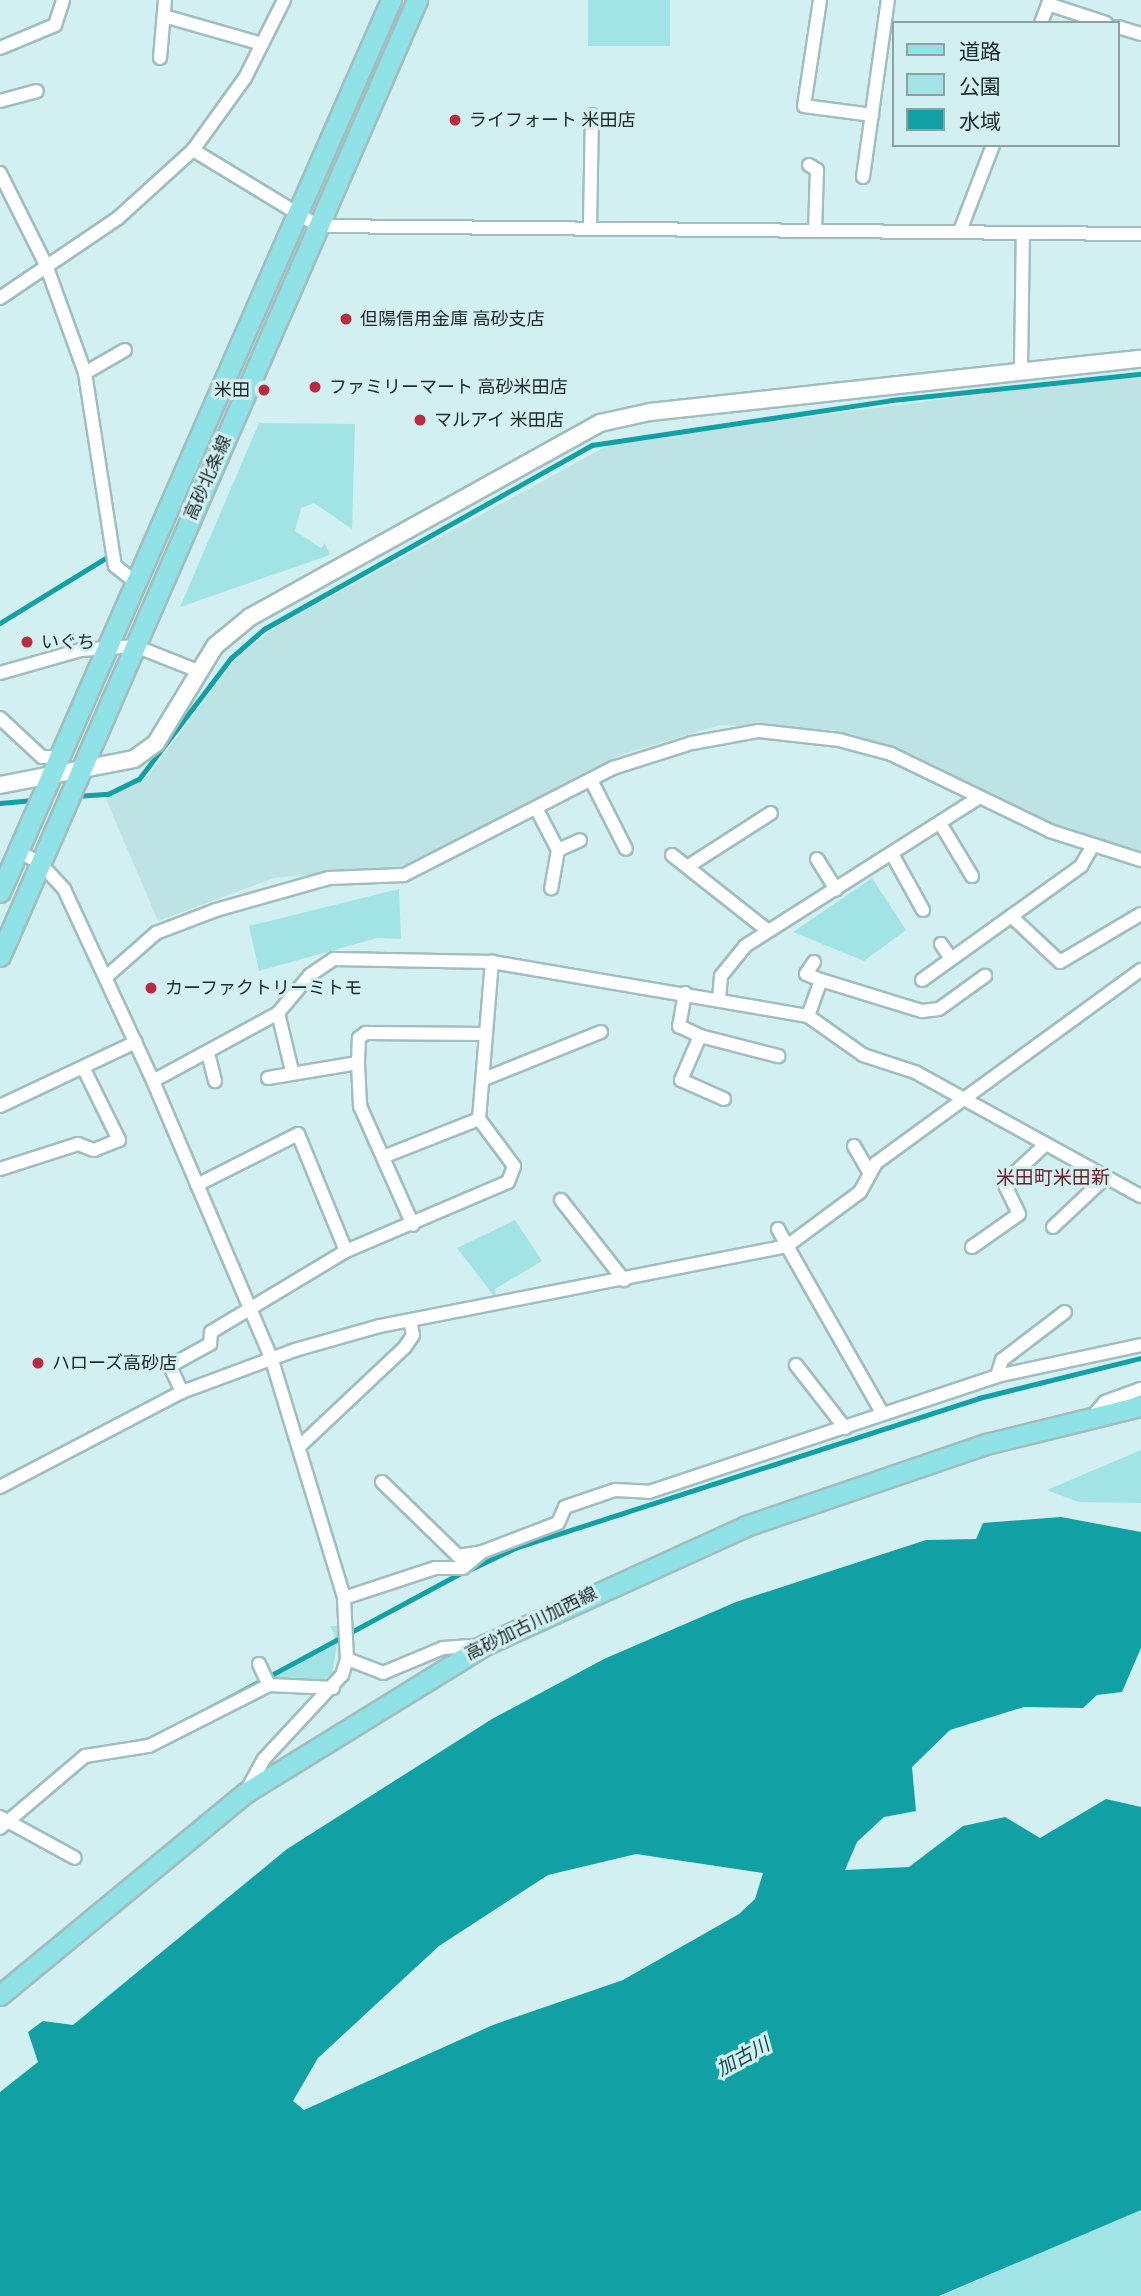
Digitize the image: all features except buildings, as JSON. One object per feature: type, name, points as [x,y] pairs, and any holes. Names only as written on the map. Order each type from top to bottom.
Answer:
[{"type":"main road","name":"高砂北条線","points":[[0,892],[50,779],[103,648],[391,0]]},
{"type":"main road","name":"高砂北条線","points":[[0,956],[39,862],[82,774],[135,646],[417,0]]},
{"type":"main road","name":"高砂加古川加西線","points":[[0,1995],[245,1793],[485,1645],[746,1526],[986,1444],[1141,1406]]},
{"type":"street","points":[[0,48],[55,25],[63,0]]},
{"type":"street","points":[[160,58],[165,0]]},
{"type":"street","points":[[0,298],[118,218],[193,150],[262,44],[284,0]]},
{"type":"street","points":[[820,0],[804,106],[872,115]]},
{"type":"street","points":[[863,177],[872,115],[890,29],[888,0]]},
{"type":"street","points":[[1042,21],[1049,2],[1101,21]]},
{"type":"street","points":[[164,16],[262,44]]},
{"type":"street","points":[[1120,28],[1141,34]]},
{"type":"street","points":[[0,102],[37,91]]},
{"type":"street","points":[[590,226],[592,115]]},
{"type":"street","points":[[960,231],[992,147]]},
{"type":"street","points":[[193,150],[318,226],[590,226],[1141,234]]},
{"type":"street","points":[[809,165],[817,170],[815,229]]},
{"type":"street","points":[[0,173],[46,265],[85,373],[115,566],[134,582]]},
{"type":"street","points":[[1021,369],[1023,233]]},
{"type":"street","points":[[85,373],[125,351]]},
{"type":"street","points":[[0,785],[82,774],[123,764],[156,743],[215,646],[250,617],[600,423],[1021,369],[1141,359]]},
{"type":"street","points":[[0,673],[103,648],[135,646],[198,671]]},
{"type":"street","points":[[0,718],[42,757],[58,757]]},
{"type":"street","points":[[106,977],[156,933],[278,890],[329,878],[404,875],[591,780],[669,749],[759,731],[839,740],[891,754],[977,799],[1092,847],[1141,860]]},
{"type":"street","points":[[591,780],[626,849]]},
{"type":"street","points":[[719,999],[721,976],[766,930],[892,855],[977,799]]},
{"type":"street","points":[[536,808],[558,850],[551,888]]},
{"type":"street","points":[[690,864],[750,819],[771,813]]},
{"type":"street","points":[[940,823],[972,876]]},
{"type":"street","points":[[558,850],[580,840]]},
{"type":"street","points":[[922,980],[1081,866],[1092,847]]},
{"type":"street","points":[[18,852],[39,862],[64,889],[136,1042],[271,1357],[344,1598],[347,1659],[333,1688],[264,1759],[245,1793]]},
{"type":"street","points":[[671,855],[690,864],[766,930]]},
{"type":"street","points":[[892,855],[923,910]]},
{"type":"street","points":[[817,859],[836,889]]},
{"type":"street","points":[[1011,916],[1060,962],[1141,914]]},
{"type":"street","points":[[940,944],[951,959]]},
{"type":"street","points":[[153,1081],[278,1013],[310,975],[334,959],[492,962],[808,1016],[863,1055],[968,1100],[1141,1196]]},
{"type":"street","points":[[182,1392],[170,1366],[175,1359],[210,1344],[211,1332],[346,1251],[413,1226],[508,1182],[514,1166],[479,1119],[492,962]]},
{"type":"street","points":[[814,962],[806,974],[887,1007],[922,1011],[956,1004],[985,976]]},
{"type":"street","points":[[0,1488],[182,1392],[271,1357],[410,1320],[787,1246],[860,1192],[876,1163],[968,1100],[1000,1068],[1141,970]]},
{"type":"street","points":[[808,1016],[821,980]]},
{"type":"street","points":[[685,993],[679,1026],[699,1036],[778,1056]]},
{"type":"street","points":[[278,1013],[292,1071]]},
{"type":"street","points":[[484,1079],[601,1032]]},
{"type":"street","points":[[413,1226],[360,1106],[359,1038],[366,1033],[486,1034]]},
{"type":"street","points":[[699,1036],[681,1080],[724,1099]]},
{"type":"street","points":[[0,1106],[136,1042]]},
{"type":"street","points":[[208,1053],[215,1082]]},
{"type":"street","points":[[268,1078],[292,1071],[358,1063]]},
{"type":"street","points":[[0,1169],[78,1144],[94,1150],[119,1140],[83,1067]]},
{"type":"street","points":[[383,1157],[479,1119]]},
{"type":"street","points":[[197,1185],[298,1134],[346,1251]]},
{"type":"street","points":[[972,1247],[1019,1214],[1004,1183],[1046,1144]]},
{"type":"street","points":[[855,1146],[870,1174]]},
{"type":"street","points":[[1053,1227],[1106,1177]]},
{"type":"street","points":[[561,1200],[624,1280]]},
{"type":"street","points":[[778,1228],[883,1414]]},
{"type":"street","points":[[997,1376],[1002,1360],[1065,1312]]},
{"type":"street","points":[[300,1446],[405,1347],[413,1335],[410,1320]]},
{"type":"street","points":[[344,1598],[435,1568],[458,1556],[482,1552],[558,1523],[565,1507],[602,1494],[649,1492],[997,1376],[1141,1345]]},
{"type":"street","points":[[796,1365],[845,1428]]},
{"type":"street","points":[[1093,1416],[1105,1402],[1141,1389]]},
{"type":"street","points":[[382,1482],[458,1556]]},
{"type":"street","points":[[435,1568],[463,1568],[482,1552]]},
{"type":"street","points":[[347,1659],[383,1673],[443,1648],[485,1645]]},
{"type":"street","points":[[75,1858],[3,1822],[85,1756],[149,1746],[265,1675],[333,1688]]},
{"type":"shaded area","points":[[1123,376],[1141,377],[1141,854],[1025,815],[834,730],[720,725],[623,754],[401,867],[274,878],[158,921],[106,799],[148,776],[237,656],[281,624],[614,442]]},
{"type":"green space","points":[[588,0],[670,0],[670,46],[588,46]]},
{"type":"green space","points":[[259,423],[355,424],[352,529],[314,503],[301,508],[295,531],[321,548],[325,543],[330,555],[180,607]]},
{"type":"green space","points":[[872,878],[906,930],[864,961],[793,932]]},
{"type":"green space","points":[[399,889],[401,939],[377,938],[259,971],[249,926]]},
{"type":"green space","points":[[515,1220],[542,1261],[495,1289],[497,1300],[457,1248]]},
{"type":"green space","points":[[1141,1450],[1141,1503],[1078,1502],[1047,1490]]},
{"type":"green space","points":[[330,1626],[340,1626],[332,1674],[314,1686],[275,1682],[271,1676],[330,1646],[335,1636]]},
{"type":"green space","points":[[1141,2210],[1141,2296],[942,2296],[1127,2213]]},
{"type":"water","name":"加古川","points":[[1061,1517],[1141,1532],[1141,1648],[1122,1692],[1097,1695],[1083,1708],[1024,1707],[950,1730],[912,1767],[916,1811],[884,1817],[857,1842],[845,1870],[909,1867],[963,1826],[1005,1817],[1040,1838],[1106,1799],[1141,1807],[1141,2210],[939,2296],[0,2296],[0,2092],[38,2062],[28,2032],[43,2021],[73,2025],[287,1849],[492,1719],[604,1659],[736,1602],[926,1540],[976,1539],[983,1523]],"holes":[[[636,1854],[763,1873],[755,1899],[739,1914],[623,1980],[493,2025],[304,2110],[293,2101],[318,2058],[439,1946],[548,1875]]]},
{"type":"waterway","points":[[76,796],[108,794],[139,779],[231,658],[264,629],[592,445],[892,400],[1141,374]]},
{"type":"waterway","points":[[0,623],[109,556]]},
{"type":"waterway","points":[[0,803],[33,800]]},
{"type":"waterway","points":[[471,1569],[515,1548],[979,1398],[1141,1358]]},
{"type":"waterway","points":[[184,1722],[463,1572]]},
{"type":"waterway","points":[[85,1752],[155,1738]]},
{"type":"place","name":"ライフォート 米田店","points":[[455,120]]},
{"type":"place","name":"但陽信用金庫 高砂支店","points":[[346,319]]},
{"type":"place","name":"ファミリーマート 高砂米田店","points":[[315,387]]},
{"type":"place","name":"米田","points":[[264,390]]},
{"type":"place","name":"マルアイ 米田店","points":[[420,420]]},
{"type":"place","name":"いぐち","points":[[27,642]]},
{"type":"place","name":"カーファクトリーミトモ","points":[[151,988]]},
{"type":"place","name":"ハローズ高砂店","points":[[38,1363]]},
{"type":"district","name":"米田町米田新","points":[[1053,1178]]}]
